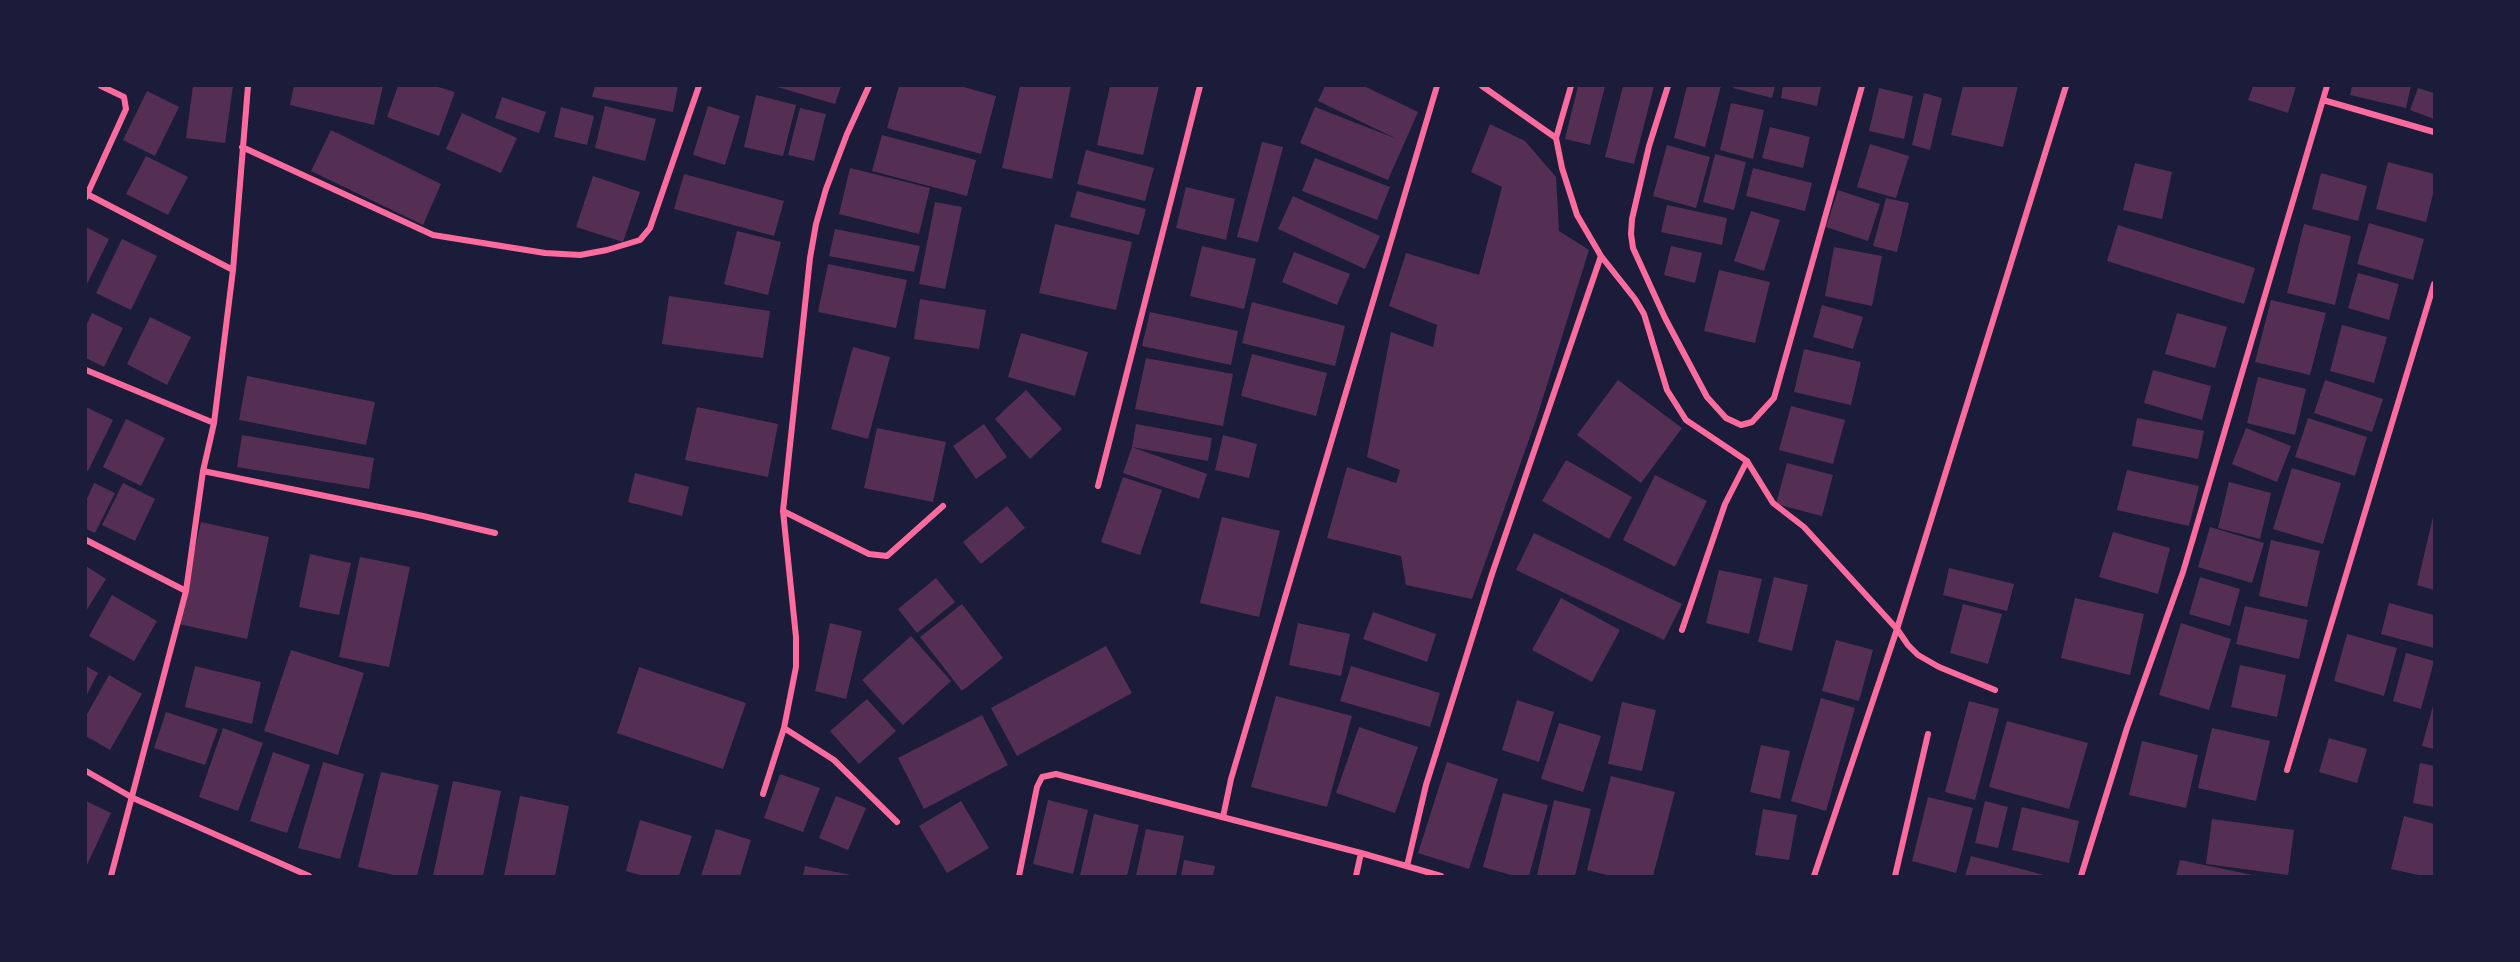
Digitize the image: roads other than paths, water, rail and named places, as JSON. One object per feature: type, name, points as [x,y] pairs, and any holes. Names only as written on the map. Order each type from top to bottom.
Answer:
[{"type":"street","points":[[100,86],[124,97],[126,109],[86,196],[232,270]]},
{"type":"street","points":[[111,876],[186,591],[203,471],[214,423],[232,270],[248,86]]},
{"type":"street","points":[[242,147],[433,235],[545,253],[580,255],[640,240],[650,228],[699,86]]},
{"type":"street","points":[[763,794],[784,728],[797,654],[783,511],[810,258],[816,225],[847,134],[869,86]]},
{"type":"street","points":[[1098,486],[1200,86]]},
{"type":"street","points":[[1223,817],[1231,779],[1437,86]]},
{"type":"street","points":[[1482,86],[1556,138]]},
{"type":"street","points":[[1571,86],[1556,138],[1562,168],[1577,215],[1601,256],[1644,314],[1667,390],[1686,420],[1747,461],[1773,503],[1804,527],[1918,655],[1939,667],[1995,690]]},
{"type":"street","points":[[1668,86],[1649,146],[1632,219],[1633,248],[1665,318],[1707,397],[1726,418],[1742,425],[1752,422],[1774,398],[1862,86]]},
{"type":"street","points":[[1814,876],[1897,629],[2066,86]]},
{"type":"street","points":[[2081,876],[2127,728],[2183,572],[2327,86]]},
{"type":"street","points":[[2323,100],[2434,132]]},
{"type":"street","points":[[1407,866],[1426,785],[1492,574],[1601,256]]},
{"type":"street","points":[[2287,770],[2434,284]]},
{"type":"street","points":[[86,370],[214,423]]},
{"type":"street","points":[[1682,630],[1725,504],[1747,461]]},
{"type":"street","points":[[203,471],[495,533]]},
{"type":"street","points":[[783,511],[869,554],[887,556],[943,506]]},
{"type":"street","points":[[86,540],[186,591]]},
{"type":"street","points":[[784,728],[834,760],[897,822]]},
{"type":"street","points":[[1895,876],[1928,734]]},
{"type":"street","points":[[86,771],[133,798],[309,876]]},
{"type":"street","points":[[1019,876],[1037,787],[1042,777],[1056,774],[1441,876]]},
{"type":"street","points":[[1356,876],[1361,853]]}]
